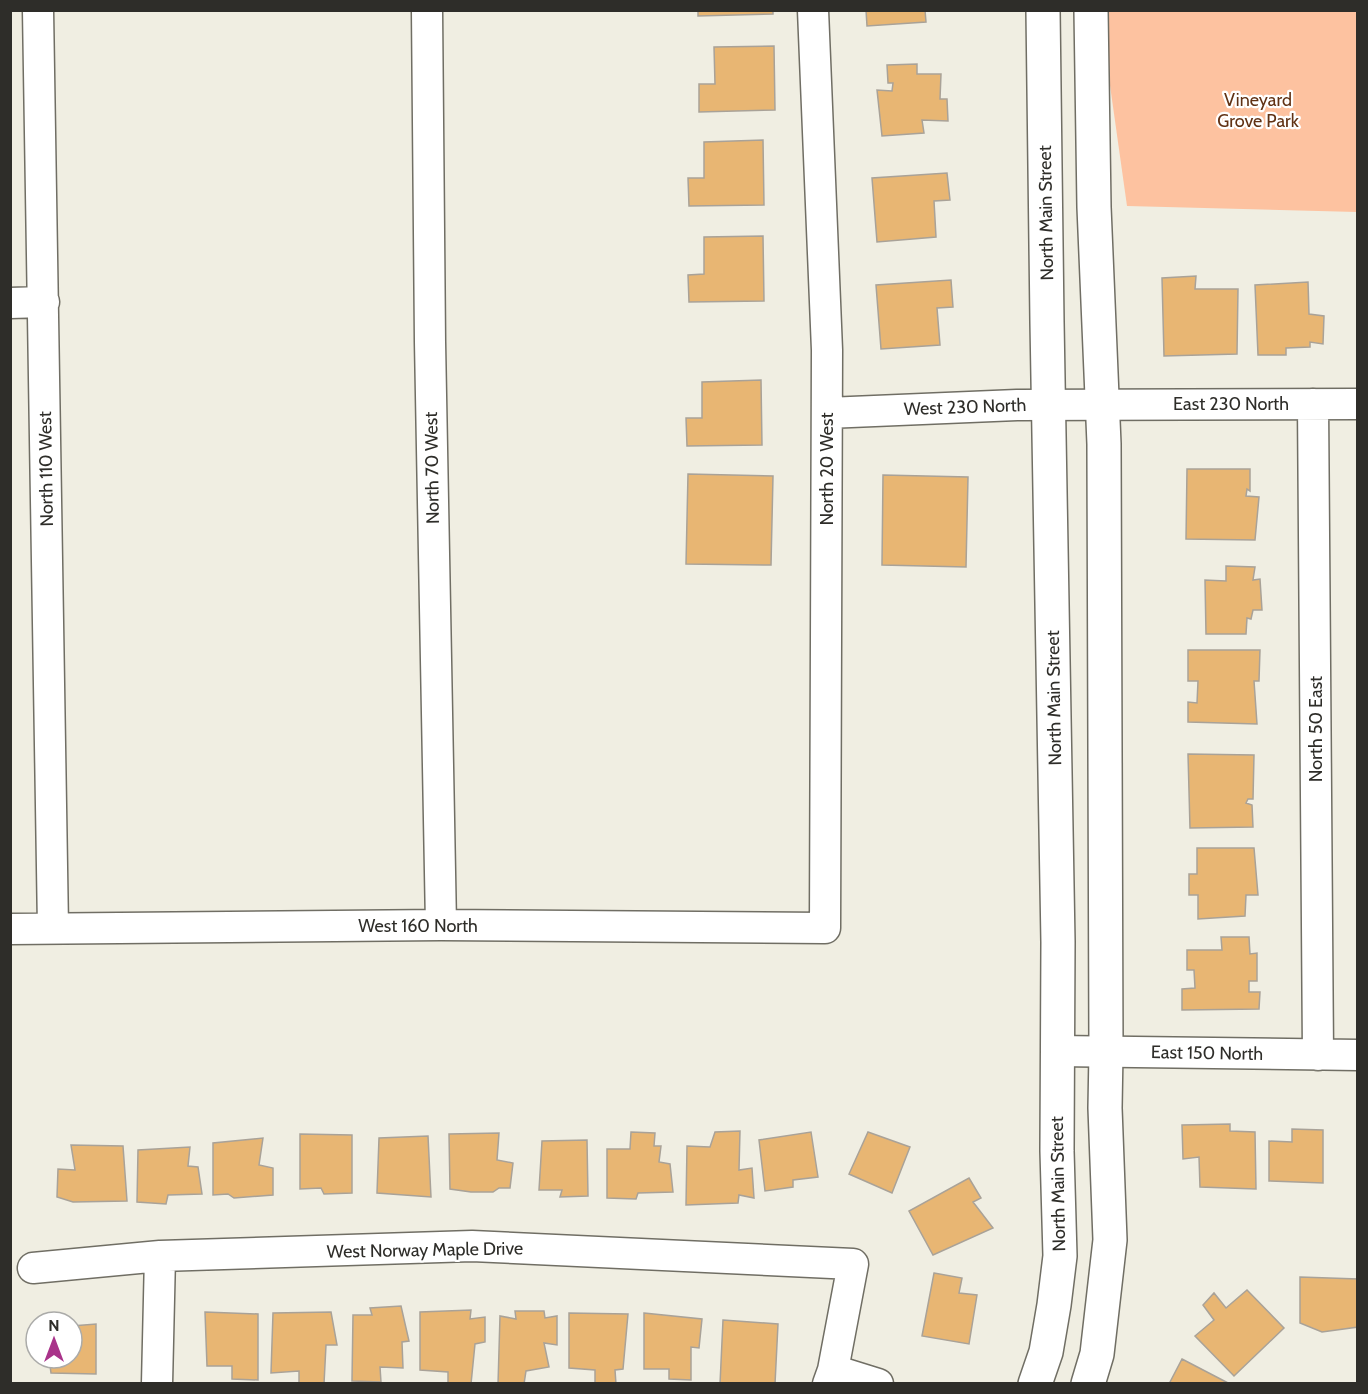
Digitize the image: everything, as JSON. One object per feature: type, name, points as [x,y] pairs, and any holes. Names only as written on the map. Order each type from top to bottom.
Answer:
[{"type":"main road","name":"North Main Street","points":[[1035,1383],[1046,1352],[1060,1256],[1057,1150],[1058,930],[1043,10]]},
{"type":"main road","points":[[1088,1383],[1097,1354],[1110,1240],[1105,1108],[1104,405],[1094,207],[1091,10]]},
{"type":"street","name":"North 110 West","points":[[38,10],[53,928]]},
{"type":"street","name":"North 70 West","points":[[427,10],[430,354],[441,925]]},
{"type":"street","name":"North 20 West","points":[[813,10],[827,350],[825,928]]},
{"type":"street","points":[[10,303],[44,302]]},
{"type":"street","name":"North 50 East","points":[[1313,404],[1318,1055]]},
{"type":"street","name":"East 230 North","points":[[1104,405],[1358,404]]},
{"type":"street","name":"West 230 North","points":[[827,413],[1104,405]]},
{"type":"street","name":"West 160 North","points":[[10,929],[441,925],[825,928]]},
{"type":"street","name":"East 150 North","points":[[1057,1051],[1358,1055]]},
{"type":"street","name":"West Norway Maple Drive","points":[[33,1268],[160,1256],[472,1245],[854,1264],[830,1377]]},
{"type":"street","points":[[157,1383],[160,1256]]},
{"type":"street","points":[[830,1377],[878,1383]]},
{"type":"green space","name":"Vineyard Grove Park","points":[[1105,11],[1357,11],[1357,212],[1127,206],[1106,57]]},
{"type":"building","points":[[698,10],[773,10],[773,14],[698,16]]},
{"type":"building","points":[[866,10],[925,10],[926,22],[867,26]]},
{"type":"building","points":[[774,46],[775,110],[699,112],[699,84],[715,84],[714,47]]},
{"type":"building","points":[[917,64],[917,74],[941,74],[940,99],[947,99],[948,121],[922,120],[924,133],[882,136],[877,90],[892,91],[893,83],[888,83],[887,65]]},
{"type":"building","points":[[763,140],[764,205],[689,206],[688,178],[704,178],[704,142]]},
{"type":"building","points":[[947,173],[950,200],[934,201],[936,237],[877,242],[872,178]]},
{"type":"building","points":[[763,236],[764,301],[689,302],[688,275],[704,274],[704,237]]},
{"type":"building","points":[[1196,276],[1195,289],[1238,289],[1237,354],[1164,356],[1162,278]]},
{"type":"building","points":[[951,280],[953,307],[937,308],[940,345],[881,349],[876,285]]},
{"type":"building","points":[[1308,282],[1309,314],[1324,316],[1323,344],[1310,342],[1310,347],[1286,348],[1286,355],[1258,355],[1255,285]]},
{"type":"building","points":[[761,380],[762,445],[687,446],[686,418],[702,418],[702,382]]},
{"type":"building","points":[[1187,469],[1250,469],[1250,491],[1247,489],[1246,496],[1259,497],[1255,540],[1186,539]]},
{"type":"building","points":[[688,474],[773,476],[771,565],[686,564]]},
{"type":"building","points":[[883,475],[968,477],[966,567],[882,565]]},
{"type":"building","points":[[1226,566],[1255,567],[1253,580],[1260,579],[1262,610],[1253,610],[1251,619],[1247,618],[1246,634],[1206,634],[1205,580],[1226,581]]},
{"type":"building","points":[[1188,650],[1260,650],[1259,681],[1254,681],[1257,724],[1188,722],[1188,702],[1197,703],[1198,681],[1188,681]]},
{"type":"building","points":[[1188,754],[1254,755],[1253,799],[1248,799],[1246,803],[1252,805],[1253,827],[1190,828]]},
{"type":"building","points":[[1197,848],[1254,848],[1258,895],[1246,895],[1245,916],[1198,919],[1198,895],[1189,895],[1189,874],[1197,874]]},
{"type":"building","points":[[1221,937],[1249,937],[1250,954],[1257,953],[1257,981],[1249,981],[1249,992],[1260,992],[1259,1009],[1182,1010],[1182,989],[1195,988],[1194,970],[1187,970],[1187,950],[1222,950]]},
{"type":"building","points":[[1230,1124],[1230,1131],[1255,1132],[1256,1189],[1200,1187],[1199,1157],[1183,1159],[1182,1125]]},
{"type":"building","points":[[1292,1129],[1323,1130],[1323,1183],[1269,1181],[1269,1141],[1292,1142]]},
{"type":"building","points":[[740,1131],[739,1170],[752,1168],[754,1198],[739,1195],[738,1203],[686,1205],[687,1146],[710,1147],[715,1132]]},
{"type":"building","points":[[631,1132],[655,1133],[654,1146],[661,1146],[659,1162],[670,1164],[673,1192],[638,1193],[636,1199],[607,1198],[607,1149],[630,1149]]},
{"type":"building","points":[[811,1132],[818,1177],[793,1180],[793,1187],[765,1191],[759,1140]]},
{"type":"building","points":[[868,1132],[910,1147],[892,1193],[849,1174]]},
{"type":"building","points":[[499,1133],[497,1160],[513,1163],[510,1188],[499,1188],[493,1192],[450,1189],[449,1134]]},
{"type":"building","points":[[300,1134],[352,1135],[352,1193],[324,1194],[321,1188],[300,1189]]},
{"type":"building","points":[[428,1136],[431,1197],[377,1193],[379,1138]]},
{"type":"building","points":[[263,1138],[259,1165],[273,1168],[273,1195],[234,1198],[228,1194],[213,1195],[213,1143]]},
{"type":"building","points":[[587,1140],[588,1196],[560,1197],[562,1190],[539,1190],[542,1141]]},
{"type":"building","points":[[71,1145],[123,1146],[127,1201],[73,1202],[57,1197],[58,1169],[75,1170]]},
{"type":"building","points":[[190,1147],[188,1166],[198,1167],[202,1194],[168,1195],[166,1204],[137,1202],[138,1150]]},
{"type":"building","points":[[969,1178],[981,1198],[973,1202],[993,1228],[933,1255],[909,1211]]},
{"type":"building","points":[[934,1273],[962,1278],[959,1293],[977,1295],[969,1344],[922,1336]]},
{"type":"building","points":[[1300,1277],[1358,1279],[1358,1327],[1322,1332],[1300,1323]]},
{"type":"building","points":[[1247,1290],[1284,1328],[1234,1376],[1195,1336],[1214,1320],[1203,1305],[1214,1293],[1226,1308]]},
{"type":"building","points":[[401,1306],[409,1341],[402,1342],[403,1368],[380,1367],[381,1382],[352,1381],[353,1315],[372,1315],[370,1308]]},
{"type":"building","points":[[471,1310],[470,1319],[485,1317],[485,1342],[475,1344],[471,1384],[448,1384],[448,1372],[420,1370],[420,1312]]},
{"type":"building","points":[[515,1311],[544,1311],[545,1318],[557,1316],[557,1345],[544,1343],[549,1367],[526,1371],[524,1384],[498,1384],[500,1316],[516,1319]]},
{"type":"building","points":[[205,1312],[258,1314],[258,1380],[232,1379],[232,1366],[207,1366]]},
{"type":"building","points":[[331,1312],[337,1345],[326,1345],[324,1384],[299,1384],[299,1371],[271,1373],[273,1313]]},
{"type":"building","points":[[569,1313],[628,1314],[623,1369],[615,1370],[616,1384],[595,1384],[595,1370],[569,1368]]},
{"type":"building","points":[[644,1313],[702,1319],[699,1348],[691,1347],[691,1380],[669,1379],[669,1369],[644,1369]]},
{"type":"building","points":[[723,1320],[778,1324],[775,1384],[720,1384]]},
{"type":"building","points":[[96,1324],[96,1374],[51,1373],[51,1370],[84,1370],[84,1325]]},
{"type":"building","points":[[1182,1359],[1230,1384],[1169,1384]]}]
